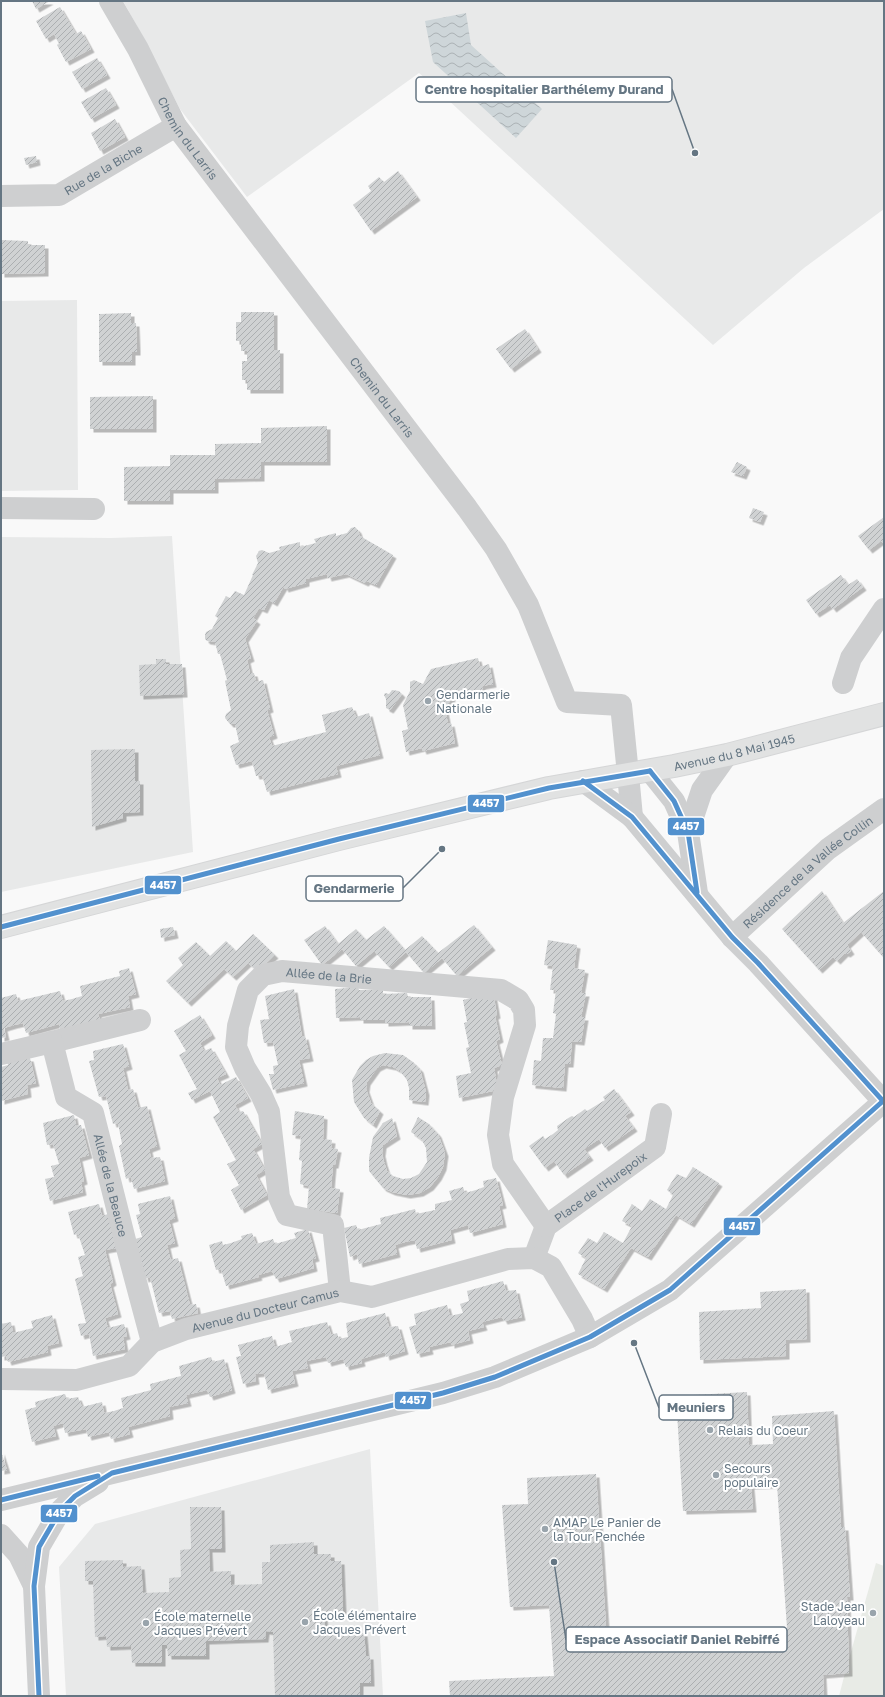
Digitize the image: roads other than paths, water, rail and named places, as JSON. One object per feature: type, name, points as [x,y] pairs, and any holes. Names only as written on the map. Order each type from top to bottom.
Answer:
[{"type":"main road","name":"Avenue du 8 Mai 1945","points":[[1,927],[331,841],[549,788],[583,781],[650,771],[727,755],[884,714]]},
{"type":"street","name":"Chemin du Larris","points":[[110,1],[138,49],[176,126],[467,508],[496,549],[528,605],[567,702],[621,705],[628,774]]},
{"type":"street","name":"Rue de la Biche","points":[[1,196],[59,195],[176,126]]},
{"type":"street","points":[[1,508],[94,510]]},
{"type":"street","points":[[843,683],[851,658],[884,610]]},
{"type":"street","points":[[688,832],[702,790],[727,755]]},
{"type":"street","points":[[650,771],[674,801],[688,832],[697,894]]},
{"type":"street","points":[[628,774],[632,817]]},
{"type":"street","points":[[1,1500],[443,1393],[495,1377],[590,1337],[670,1290],[883,1102],[758,963],[732,937],[632,817],[583,781]]},
{"type":"street","name":"Résidence de la Vallée Collin","points":[[732,937],[828,849],[884,809]]},
{"type":"street","name":"Allée de la Brie","points":[[340,1291],[333,1225],[287,1215],[279,1197],[269,1112],[261,1094],[245,1068],[236,1047],[238,1026],[248,990],[263,975],[282,971],[501,990],[518,1000],[524,1010],[525,1025],[503,1097],[498,1135],[503,1164],[546,1226]]},
{"type":"street","points":[[1,1054],[140,1020]]},
{"type":"street","name":"Allée de la Beauce","points":[[52,1042],[66,1097],[93,1113],[152,1342]]},
{"type":"street","name":"Place de l'Hurepoix","points":[[534,1258],[546,1226],[655,1147],[660,1114]]},
{"type":"street","points":[[534,1258],[551,1267],[582,1319],[590,1337]]},
{"type":"street","name":"Avenue du Docteur Camus","points":[[1,1379],[77,1380],[129,1366],[152,1342],[186,1329],[340,1291],[372,1297],[508,1259],[534,1258]]},
{"type":"street","points":[[39,1696],[34,1586],[39,1547],[60,1511],[75,1496],[112,1473]]},
{"type":"street","points":[[1,1535],[19,1554],[34,1586]]},
{"type":"water","points":[[466,13],[471,45],[542,109],[516,138],[433,62],[425,21]]},
{"type":"place","name":"Centre hospitalier Barthélemy Durand","points":[[695,153]]},
{"type":"place","name":"Gendarmerie Nationale","points":[[428,701]]},
{"type":"place","name":"Gendarmerie","points":[[442,849]]},
{"type":"place","name":"Meuniers","points":[[634,1343]]},
{"type":"place","name":"Relais du Coeur","points":[[710,1430]]},
{"type":"place","name":"Secours populaire","points":[[716,1475]]},
{"type":"place","name":"AMAP Le Panier de la Tour Penchée","points":[[545,1529]]},
{"type":"place","name":"Espace Associatif Daniel Rebiffé","points":[[554,1562]]},
{"type":"place","name":"Stade Jean Laloyeau","points":[[873,1613]]},
{"type":"place","name":"École élémentaire Jacques Prévert","points":[[305,1622]]},
{"type":"place","name":"École maternelle Jacques Prévert","points":[[146,1623]]}]
